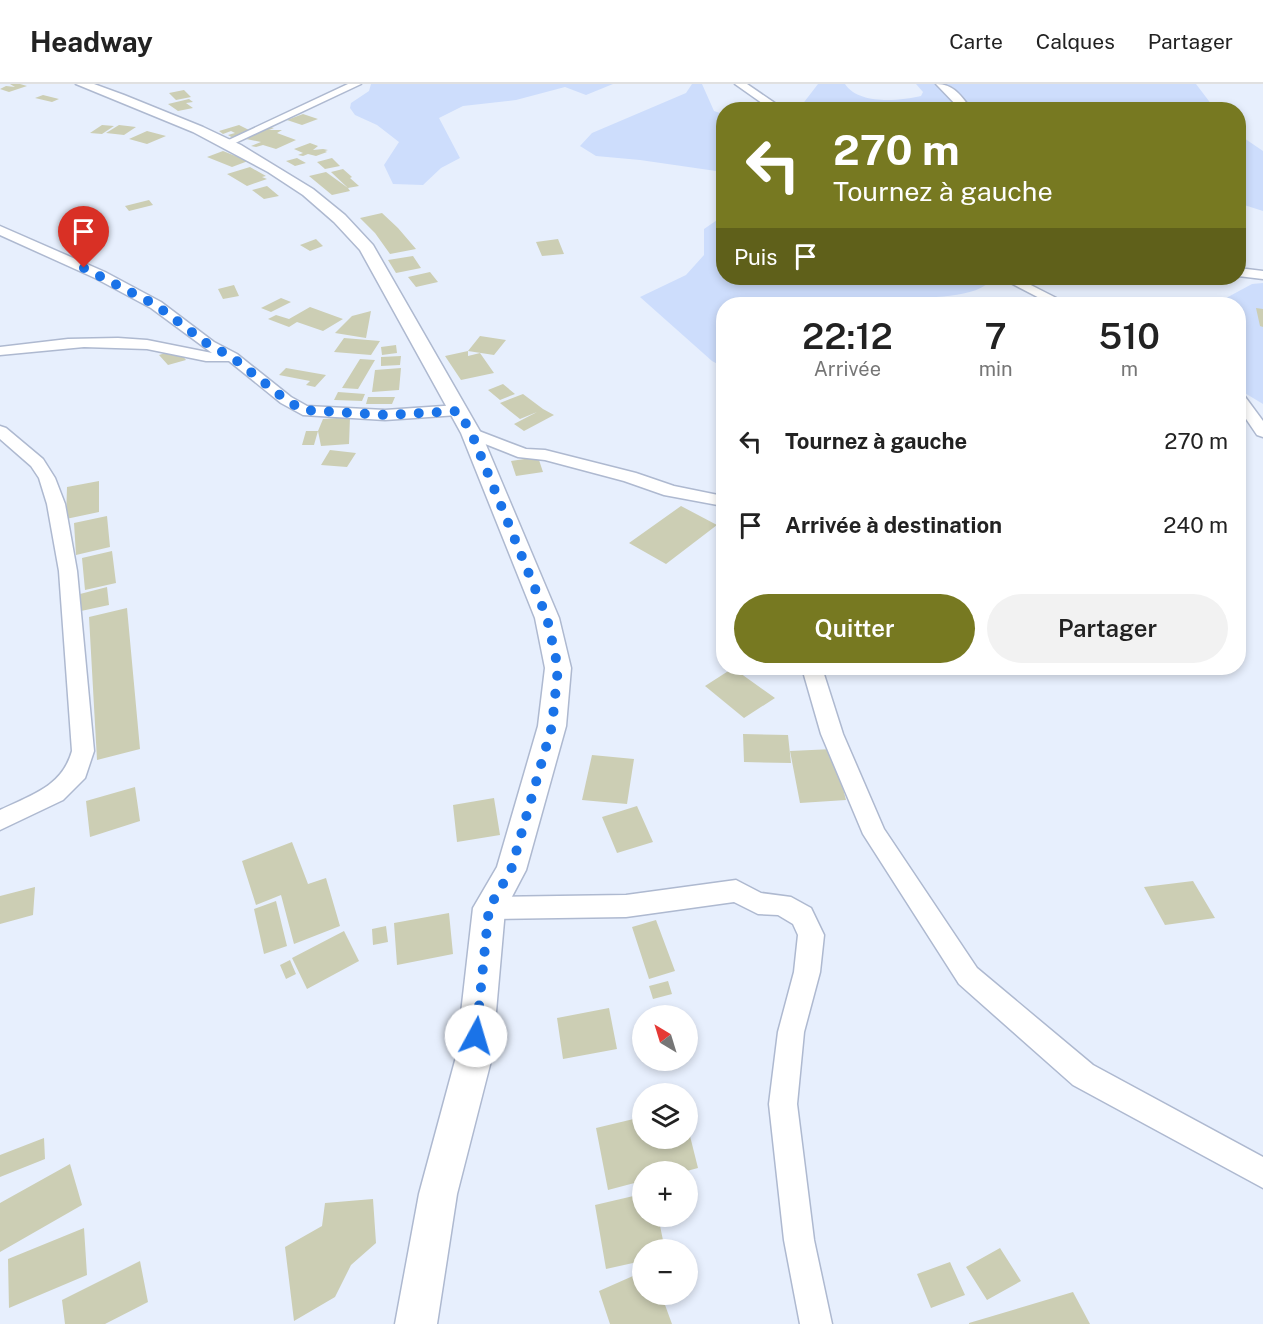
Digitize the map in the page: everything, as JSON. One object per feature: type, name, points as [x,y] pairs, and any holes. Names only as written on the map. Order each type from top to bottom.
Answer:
[{"type":"street","points":[[82,84],[156,112],[267,165],[325,204],[352,229],[368,248],[471,432],[547,618],[558,668],[552,726],[511,870],[489,908],[474,1057],[438,1194],[416,1324]]},
{"type":"street","points":[[225,144],[356,84]]},
{"type":"street","points":[[740,84],[768,102]]},
{"type":"street","points":[[941,84],[949,89],[960,102]]},
{"type":"street","points":[[0,230],[122,286],[156,305],[209,345],[232,357],[286,400],[303,410],[385,415],[458,411]]},
{"type":"street","points":[[1246,273],[1263,274]]},
{"type":"street","points":[[1022,285],[1047,297]]},
{"type":"street","points":[[0,351],[50,344],[98,341],[137,343],[202,358],[232,357]]},
{"type":"street","points":[[1246,408],[1263,432]]},
{"type":"street","points":[[0,431],[37,463],[47,478],[56,504],[68,571],[83,752],[77,772],[55,794],[0,821]]},
{"type":"street","points":[[471,432],[524,454],[545,455],[670,490],[716,500]]},
{"type":"street","points":[[814,675],[832,734],[874,834],[968,976],[1083,1076],[1263,1173]]},
{"type":"street","points":[[489,908],[626,906],[736,891],[758,903],[782,905],[802,916],[811,935],[807,972],[791,1032],[783,1104],[799,1240],[816,1324]]},
{"type":"shaded area","points":[[371,84],[613,84],[586,95],[565,87],[516,100],[463,106],[439,118],[460,158],[441,168],[423,185],[393,184],[384,165],[399,142],[377,125],[355,115],[350,108],[351,103],[369,91]]},
{"type":"shaded area","points":[[692,84],[702,84],[716,112],[716,171],[596,156],[580,146],[592,133],[686,93]]},
{"type":"shaded area","points":[[818,84],[845,84],[851,91],[860,95],[891,100],[921,96],[923,92],[916,84],[1196,84],[1210,102],[804,102]]},
{"type":"shaded area","points":[[1246,139],[1263,151],[1263,211],[1246,206]]},
{"type":"shaded area","points":[[716,221],[716,285],[986,285],[964,294],[937,297],[716,297],[716,363],[640,297],[686,275],[704,255],[704,229]]},
{"type":"shaded area","points":[[1263,283],[1263,404],[1246,394],[1246,297],[1228,297],[1252,284]]},
{"type":"building","points":[[10,84],[27,86],[9,92],[0,89],[6,86],[15,87]]},
{"type":"building","points":[[184,90],[191,97],[176,100],[169,93]]},
{"type":"building","points":[[43,95],[59,99],[52,102],[35,98]]},
{"type":"building","points":[[189,99],[193,102],[186,103],[193,108],[178,111],[168,104]]},
{"type":"building","points":[[303,114],[318,119],[302,125],[287,120]]},
{"type":"building","points":[[102,125],[114,126],[102,134],[90,133]]},
{"type":"building","points":[[119,125],[136,127],[124,135],[106,133]]},
{"type":"building","points":[[239,125],[251,131],[233,138],[228,135],[235,133],[231,131],[223,134],[219,131]]},
{"type":"building","points":[[270,127],[274,128],[269,130],[282,130],[277,133],[296,140],[276,149],[263,145],[251,146],[261,142],[245,137]]},
{"type":"building","points":[[147,131],[166,136],[147,144],[129,139]]},
{"type":"building","points":[[310,143],[318,146],[313,150],[328,150],[316,156],[308,154],[303,156],[298,155],[303,153],[294,149]]},
{"type":"building","points":[[223,151],[248,161],[232,167],[207,157]]},
{"type":"building","points":[[297,158],[306,163],[295,166],[286,161]]},
{"type":"building","points":[[332,158],[340,166],[325,169],[317,162]]},
{"type":"building","points":[[250,167],[266,176],[262,177],[267,179],[247,186],[227,174]]},
{"type":"building","points":[[343,169],[359,186],[348,188],[331,172]]},
{"type":"building","points":[[326,172],[350,191],[332,195],[309,176]]},
{"type":"building","points":[[267,186],[279,196],[264,199],[252,190]]},
{"type":"building","points":[[149,200],[153,205],[129,211],[125,206]]},
{"type":"building","points":[[382,213],[416,249],[390,254],[375,233],[360,218]]},
{"type":"building","points":[[316,239],[323,246],[310,251],[300,245]]},
{"type":"building","points":[[558,239],[564,254],[542,256],[536,242]]},
{"type":"building","points":[[413,256],[421,268],[396,273],[388,260]]},
{"type":"building","points":[[430,272],[438,282],[416,287],[408,277]]},
{"type":"building","points":[[234,285],[239,296],[223,299],[218,289]]},
{"type":"building","points":[[281,298],[291,302],[271,312],[261,308]]},
{"type":"building","points":[[310,307],[343,319],[323,331],[297,322],[289,327],[268,319],[276,315],[289,319]]},
{"type":"building","points":[[1256,308],[1263,309],[1263,327],[1260,326]]},
{"type":"building","points":[[371,311],[366,338],[335,333],[352,316]]},
{"type":"building","points":[[480,336],[506,340],[494,355],[468,351]]},
{"type":"building","points":[[344,338],[380,341],[371,355],[334,352]]},
{"type":"building","points":[[396,345],[397,353],[382,355],[381,347]]},
{"type":"building","points":[[177,349],[186,360],[168,365],[159,355]]},
{"type":"building","points":[[468,351],[468,356],[480,353],[494,373],[461,380],[445,356]]},
{"type":"building","points":[[401,356],[400,365],[381,366],[381,357]]},
{"type":"building","points":[[360,359],[375,360],[358,389],[342,388]]},
{"type":"building","points":[[286,368],[326,375],[315,387],[306,385],[310,381],[279,375]]},
{"type":"building","points":[[401,368],[399,390],[372,392],[375,370]]},
{"type":"building","points":[[503,384],[515,394],[500,400],[488,390]]},
{"type":"building","points":[[338,392],[365,394],[362,401],[334,400]]},
{"type":"building","points":[[523,394],[554,415],[524,431],[514,424],[537,412],[520,419],[500,403]]},
{"type":"building","points":[[368,397],[395,397],[392,404],[366,404]]},
{"type":"building","points":[[350,417],[349,444],[321,446],[318,431],[323,419]]},
{"type":"building","points":[[306,431],[318,431],[314,445],[302,445]]},
{"type":"building","points":[[330,450],[356,453],[347,467],[321,465]]},
{"type":"building","points":[[538,457],[543,472],[516,476],[511,461]]},
{"type":"building","points":[[99,481],[99,512],[66,519],[67,487]]},
{"type":"building","points":[[681,506],[716,524],[666,564],[629,543]]},
{"type":"building","points":[[107,516],[110,547],[76,555],[74,523]]},
{"type":"building","points":[[112,551],[116,583],[85,590],[82,558]]},
{"type":"building","points":[[107,587],[109,605],[81,611],[80,594]]},
{"type":"building","points":[[127,608],[140,749],[97,760],[89,617]]},
{"type":"building","points":[[722,675],[743,675],[775,698],[744,718],[705,686]]},
{"type":"building","points":[[743,734],[788,735],[791,763],[744,762]]},
{"type":"building","points":[[833,749],[846,800],[800,803],[790,751]]},
{"type":"building","points":[[592,755],[634,759],[627,804],[582,800]]},
{"type":"building","points":[[135,787],[140,821],[90,837],[86,801]]},
{"type":"building","points":[[494,798],[500,835],[457,842],[453,805]]},
{"type":"building","points":[[637,806],[653,842],[617,853],[602,817]]},
{"type":"building","points":[[292,842],[308,884],[326,878],[340,926],[294,944],[281,895],[256,905],[242,861]]},
{"type":"building","points":[[1193,881],[1215,918],[1165,925],[1144,887]]},
{"type":"building","points":[[35,887],[33,915],[0,924],[0,896]]},
{"type":"building","points":[[276,901],[287,946],[264,954],[254,909]]},
{"type":"building","points":[[449,913],[453,954],[397,965],[394,923]]},
{"type":"building","points":[[656,920],[675,971],[649,979],[632,927]]},
{"type":"building","points":[[386,926],[388,942],[373,945],[372,929]]},
{"type":"building","points":[[344,931],[359,961],[307,989],[292,958]]},
{"type":"building","points":[[290,960],[296,974],[286,979],[280,965]]},
{"type":"building","points":[[668,981],[672,994],[653,999],[649,986]]},
{"type":"building","points":[[609,1008],[617,1049],[563,1059],[557,1018]]},
{"type":"building","points":[[632,1119],[632,1149],[693,1149],[696,1161],[632,1161],[632,1184],[608,1190],[596,1128]]},
{"type":"building","points":[[44,1138],[45,1159],[0,1177],[0,1155]]},
{"type":"building","points":[[70,1164],[82,1205],[0,1252],[0,1203]]},
{"type":"building","points":[[632,1196],[632,1227],[660,1227],[663,1239],[632,1239],[632,1263],[606,1269],[595,1205]]},
{"type":"building","points":[[373,1199],[376,1243],[351,1265],[335,1297],[294,1321],[285,1247],[322,1226],[325,1203]]},
{"type":"building","points":[[84,1228],[87,1275],[9,1308],[8,1259]]},
{"type":"building","points":[[1000,1248],[1021,1281],[987,1300],[966,1267]]},
{"type":"building","points":[[140,1261],[148,1302],[105,1324],[65,1324],[62,1300]]},
{"type":"building","points":[[950,1262],[965,1295],[931,1308],[917,1274]]},
{"type":"building","points":[[632,1276],[632,1305],[665,1305],[672,1324],[610,1324],[599,1291]]},
{"type":"building","points":[[1073,1292],[1090,1324],[969,1324],[969,1323]]},
{"type":"route","points":[[84,268],[156,305],[209,345],[232,357],[286,400],[303,410],[385,415],[458,411],[471,432],[547,618],[558,668],[552,726],[511,870],[489,908],[476,1036]]}]
